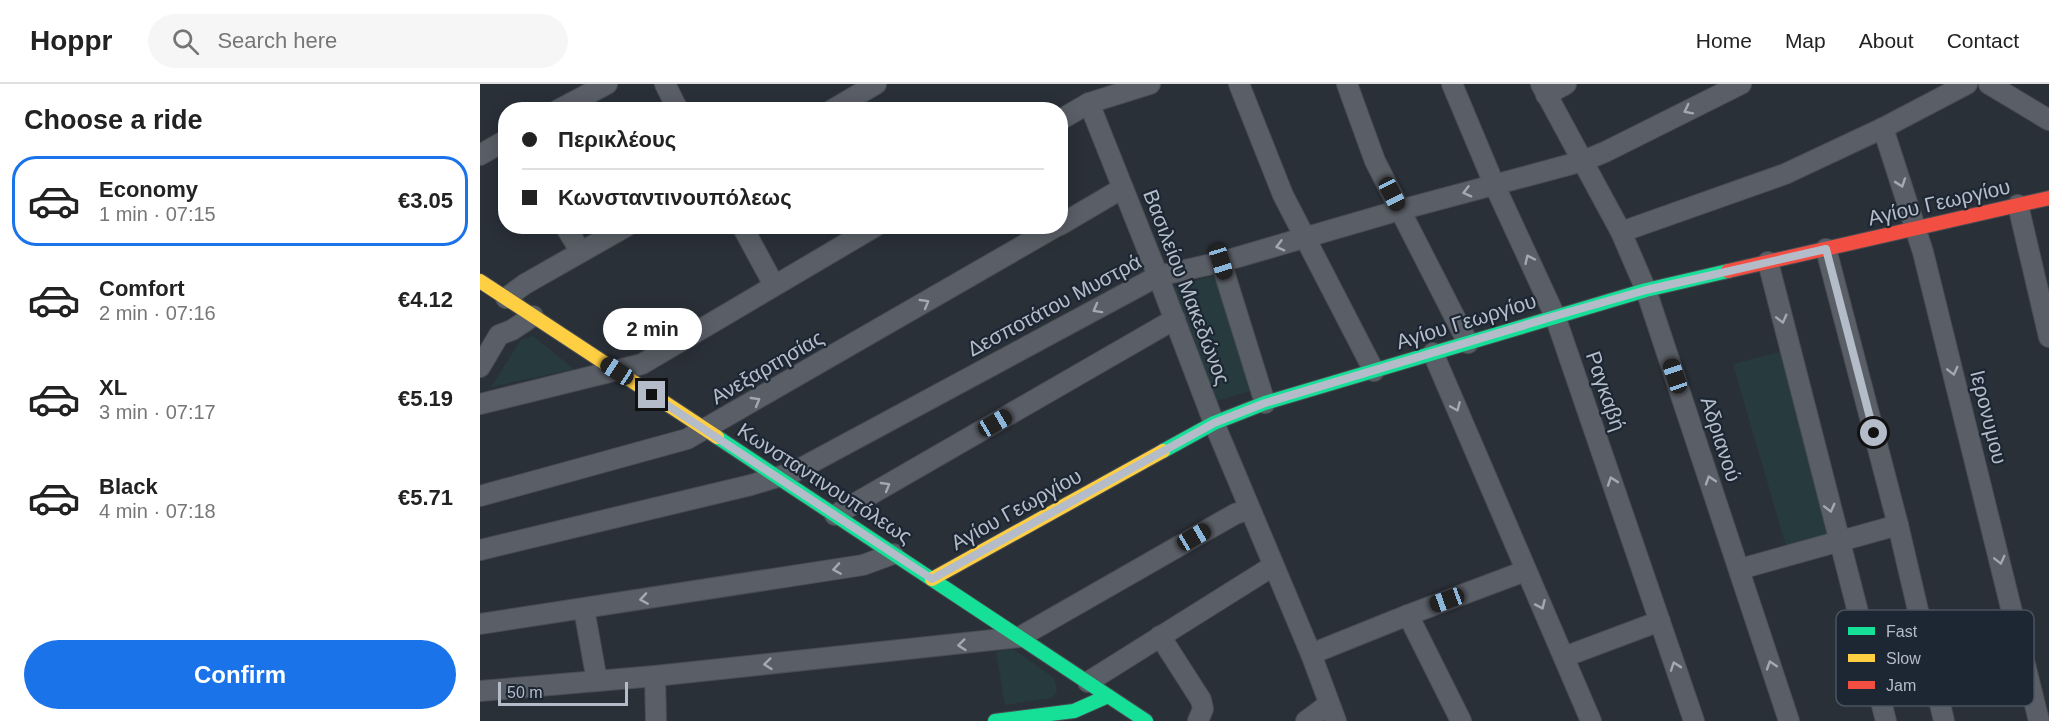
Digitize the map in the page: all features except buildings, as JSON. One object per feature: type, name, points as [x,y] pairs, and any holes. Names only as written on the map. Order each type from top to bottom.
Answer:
[{"type":"street","points":[[566,98],[607,84]]},
{"type":"street","points":[[665,84],[674,102]]},
{"type":"street","points":[[846,102],[876,84]]},
{"type":"street","points":[[1068,116],[1089,104],[1150,84]]},
{"type":"street","points":[[1239,84],[1283,195],[1374,371]]},
{"type":"street","points":[[1347,84],[1375,161],[1468,343]]},
{"type":"street","name":"Ραγκαβή","points":[[1452,84],[1494,184],[1555,316],[1694,721]]},
{"type":"street","points":[[1544,89],[1566,84]]},
{"type":"street","name":"Δεσποτάτου Μυστρά","points":[[480,550],[779,478],[802,469],[1158,276],[1306,239],[1400,210],[1583,161],[1741,84]]},
{"type":"street","points":[[1621,232],[1785,174],[1953,93],[1967,84]]},
{"type":"street","points":[[1989,84],[2049,120]]},
{"type":"street","name":"Αδριανού","points":[[1544,89],[1621,232],[1646,290],[1789,721]]},
{"type":"street","name":"Βασιλείου Μακεδώνος","points":[[1089,104],[1214,423],[1311,654],[1333,713]]},
{"type":"street","name":"Ιερονυμου","points":[[1882,128],[1916,228],[2012,610]]},
{"type":"street","points":[[480,155],[498,145]]},
{"type":"street","name":"Ανεξαρτησίας","points":[[1068,221],[1123,188]]},
{"type":"street","name":"Αγίου Γεωργίου","points":[[932,579],[1214,423],[1265,403],[1646,290],[2049,198]]},
{"type":"street","points":[[2018,205],[2049,337]]},
{"type":"street","points":[[570,234],[581,252]]},
{"type":"street","points":[[506,298],[525,284],[613,234]]},
{"type":"street","points":[[746,234],[774,285]]},
{"type":"street","points":[[480,404],[642,364],[862,234]]},
{"type":"street","name":"Ανεξαρτησίας","points":[[480,496],[687,440],[1045,234]]},
{"type":"street","points":[[1826,249],[1918,610]]},
{"type":"street","points":[[1221,262],[1265,403]]},
{"type":"street","points":[[1768,262],[1856,610]]},
{"type":"street","name":"Κωνσταντινουπόλεως","points":[[480,281],[1146,721]]},
{"type":"street","points":[[480,367],[489,337],[512,330],[533,316]]},
{"type":"street","points":[[835,515],[1175,319]]},
{"type":"street","points":[[1433,353],[1591,721]]},
{"type":"street","points":[[480,691],[655,676],[1020,637],[1235,514],[1250,509]]},
{"type":"street","points":[[1740,569],[1898,525]]},
{"type":"street","points":[[480,624],[863,565],[893,554]]},
{"type":"street","points":[[1088,682],[1273,566]]},
{"type":"street","points":[[1311,654],[1525,571]]},
{"type":"street","points":[[584,609],[597,681]]},
{"type":"street","points":[[1408,615],[1461,721]]},
{"type":"street","points":[[1564,657],[1660,621]]},
{"type":"street","points":[[1160,636],[1201,700],[1203,709],[1198,721]]},
{"type":"street","points":[[655,676],[656,721]]},
{"type":"street","points":[[1008,720],[1074,711],[1108,696]]},
{"type":"street","name":"Ιερονυμου","points":[[2034,700],[2039,721]]},
{"type":"street","points":[[1882,706],[1886,721]]},
{"type":"street","points":[[1940,706],[1944,721]]},
{"type":"street","points":[[1306,721],[1333,713]]},
{"type":"green space","points":[[1215,275],[1250,391],[1217,401],[1174,287]]},
{"type":"green space","points":[[533,336],[574,369],[491,387],[521,340]]},
{"type":"green space","points":[[1780,352],[1830,539],[1787,550],[1733,364]]},
{"type":"green space","points":[[1013,649],[1054,678],[1057,691],[1052,698],[1005,705],[996,652]]},
{"type":"traffic: fast","points":[[1163,451],[1214,423],[1265,403],[1646,290],[1728,271]]},
{"type":"traffic: fast","points":[[717,437],[1146,721]]},
{"type":"traffic: fast","points":[[995,721],[1074,711],[1108,696]]},
{"type":"traffic: slow","points":[[480,281],[717,437]]},
{"type":"traffic: slow","points":[[932,579],[1163,451]]},
{"type":"traffic: jam","points":[[1728,271],[2049,198]]},
{"type":"route","points":[[652,395],[932,579],[1214,423],[1235,414],[1265,403],[1646,290],[1826,249],[1874,433]]}]
